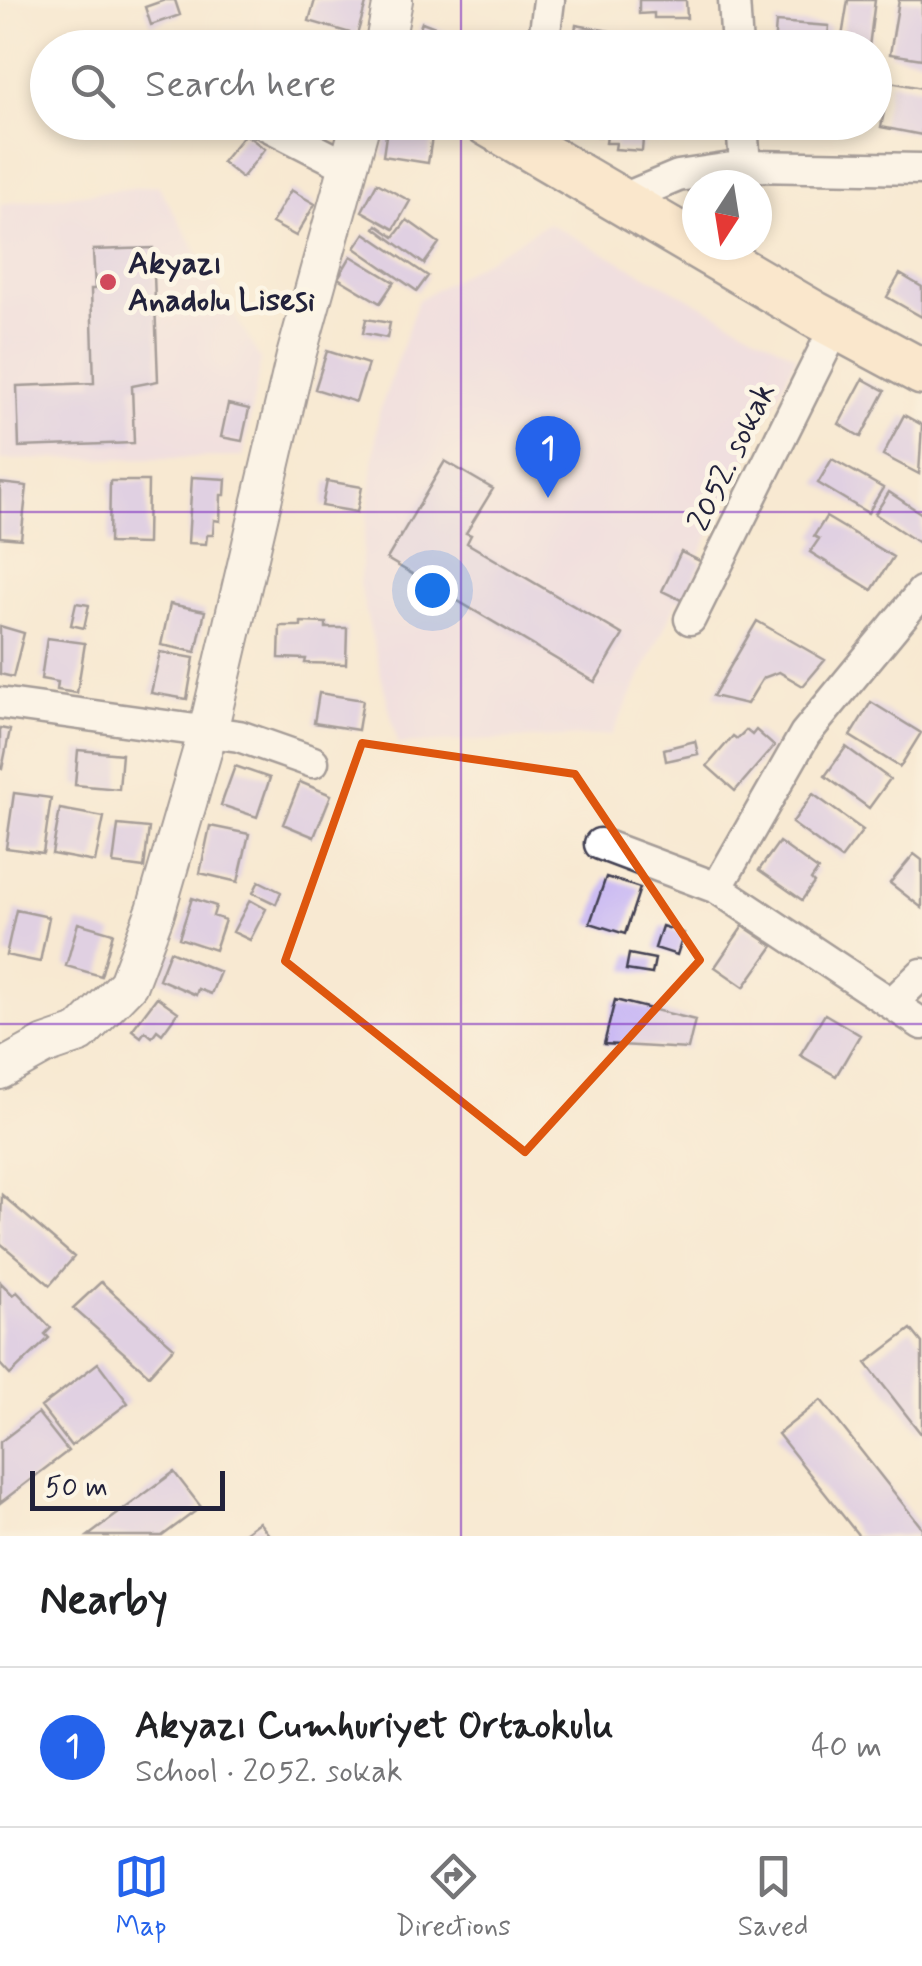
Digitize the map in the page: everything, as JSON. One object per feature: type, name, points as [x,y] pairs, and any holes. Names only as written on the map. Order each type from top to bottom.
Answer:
[{"type":"main road","points":[[536,140],[618,202],[922,372]]},
{"type":"street","points":[[387,30],[393,0]]},
{"type":"street","points":[[545,30],[549,0]]},
{"type":"street","points":[[734,0],[736,30]]},
{"type":"street","points":[[296,140],[347,166]]},
{"type":"street","points":[[0,1070],[80,1033],[128,984],[156,910],[208,731],[296,356],[355,140]]},
{"type":"street","points":[[743,140],[745,166]]},
{"type":"street","points":[[618,202],[678,176],[745,166],[922,169]]},
{"type":"street","name":"2052. sokak","points":[[690,619],[836,326]]},
{"type":"street","points":[[717,888],[805,734],[922,592]]},
{"type":"street","points":[[0,703],[239,736],[313,762]]},
{"type":"street","points":[[600,844],[717,888],[922,1024]]},
{"type":"street","points":[[892,1003],[922,974]]},
{"type":"highlighted area","points":[[362,743],[575,774],[700,960],[525,1152],[285,961]]},
{"type":"shaded area","name":"Akyazı Anadolu Lisesi","points":[[158,185],[261,360],[243,457],[0,460],[0,204]]},
{"type":"shaded area","points":[[548,223],[797,356],[612,735],[398,744],[359,584],[379,413],[418,300]]},
{"type":"building","points":[[175,0],[180,15],[151,25],[145,7]]},
{"type":"building","points":[[315,0],[367,0],[358,30],[340,30],[309,21]]},
{"type":"building","points":[[639,0],[686,0],[687,18],[639,14]]},
{"type":"building","points":[[848,0],[875,0],[871,30],[843,30]]},
{"type":"building","points":[[899,0],[922,0],[922,59],[892,54]]},
{"type":"building","points":[[422,22],[443,30],[419,30]]},
{"type":"building","points":[[776,22],[829,26],[829,30],[775,30]]},
{"type":"building","points":[[576,25],[604,30],[575,30]]},
{"type":"building","points":[[892,82],[922,88],[922,135],[892,129]]},
{"type":"building","points":[[240,140],[253,140],[265,149],[242,178],[222,162]]},
{"type":"building","points":[[385,140],[432,140],[428,163],[383,156]]},
{"type":"building","points":[[643,140],[642,151],[615,149],[616,143],[606,143]]},
{"type":"building","points":[[377,183],[410,201],[394,229],[362,211]]},
{"type":"building","points":[[291,190],[315,204],[296,236],[272,223]]},
{"type":"building","points":[[407,220],[439,243],[424,264],[375,228],[377,225],[394,237]]},
{"type":"building","points":[[365,233],[428,276],[417,291],[355,248]]},
{"type":"building","points":[[153,248],[158,381],[132,386],[134,443],[19,447],[17,386],[94,383],[93,250]]},
{"type":"building","points":[[351,256],[394,282],[380,303],[338,278]]},
{"type":"building","points":[[900,274],[922,287],[922,317],[887,297]]},
{"type":"building","points":[[366,319],[390,323],[387,338],[363,333]]},
{"type":"building","points":[[327,351],[368,364],[356,402],[315,389]]},
{"type":"building","points":[[863,379],[885,391],[861,437],[839,424]]},
{"type":"building","points":[[228,404],[249,409],[242,441],[221,437]]},
{"type":"building","points":[[904,415],[922,425],[919,474],[883,455]]},
{"type":"building","points":[[832,459],[883,488],[868,513],[818,483]]},
{"type":"building","points":[[445,461],[493,489],[466,533],[471,535],[467,543],[623,635],[595,682],[387,559]]},
{"type":"building","points":[[192,477],[226,479],[220,521],[214,520],[213,535],[207,535],[206,544],[188,543]]},
{"type":"building","points":[[110,481],[148,481],[147,544],[109,543]]},
{"type":"building","points":[[327,481],[362,487],[357,512],[322,506]]},
{"type":"building","points":[[0,483],[27,486],[21,539],[0,537]]},
{"type":"building","points":[[889,492],[922,514],[922,545],[875,514]]},
{"type":"building","points":[[826,517],[893,557],[872,590],[810,552],[819,539],[814,536]]},
{"type":"building","points":[[681,552],[702,562],[683,601],[662,591]]},
{"type":"building","points":[[76,603],[89,605],[84,628],[71,625]]},
{"type":"building","points":[[170,604],[205,611],[196,652],[161,645]]},
{"type":"building","points":[[757,621],[825,660],[803,686],[779,672],[763,678],[747,704],[713,696]]},
{"type":"building","points":[[301,622],[347,628],[346,664],[279,658],[280,626],[301,626]]},
{"type":"building","points":[[0,626],[24,633],[13,677],[0,674]]},
{"type":"building","points":[[47,638],[85,643],[77,693],[57,690],[58,682],[41,679]]},
{"type":"building","points":[[160,652],[194,658],[187,699],[151,693]]},
{"type":"building","points":[[319,693],[363,700],[358,730],[314,723]]},
{"type":"building","points":[[871,702],[921,733],[900,767],[850,736]]},
{"type":"building","points":[[0,728],[10,730],[2,769],[0,768]]},
{"type":"building","points":[[746,730],[752,735],[756,730],[774,746],[735,791],[707,766],[733,736],[737,739]]},
{"type":"building","points":[[695,741],[698,754],[666,761],[664,749]]},
{"type":"building","points":[[846,747],[890,779],[869,808],[825,776]]},
{"type":"building","points":[[78,750],[122,754],[119,789],[75,785]]},
{"type":"building","points":[[235,766],[270,778],[257,817],[221,805]]},
{"type":"building","points":[[300,782],[331,795],[314,837],[283,824]]},
{"type":"building","points":[[14,793],[51,798],[43,853],[6,848]]},
{"type":"building","points":[[813,794],[863,830],[841,859],[792,823]]},
{"type":"building","points":[[60,809],[104,817],[95,862],[52,854]]},
{"type":"building","points":[[118,825],[149,828],[144,868],[113,864]]},
{"type":"building","points":[[210,826],[249,834],[238,882],[200,873]]},
{"type":"building","points":[[779,842],[818,870],[802,900],[759,870]]},
{"type":"building","points":[[914,854],[922,860],[922,908],[890,883]]},
{"type":"building","points":[[606,877],[640,888],[625,934],[590,923]]},
{"type":"building","points":[[259,881],[281,892],[276,904],[253,893]]},
{"type":"building","points":[[192,898],[216,906],[213,916],[225,920],[215,950],[179,938]]},
{"type":"building","points":[[250,900],[266,909],[250,940],[233,932]]},
{"type":"building","points":[[16,910],[49,917],[40,962],[6,955]]},
{"type":"building","points":[[78,923],[113,933],[101,976],[66,966]]},
{"type":"building","points":[[662,926],[684,933],[677,955],[655,948]]},
{"type":"building","points":[[743,926],[773,946],[744,987],[715,967]]},
{"type":"building","points":[[170,951],[220,972],[211,994],[198,989],[196,995],[159,979]]},
{"type":"building","points":[[629,954],[655,959],[652,974],[626,970]]},
{"type":"building","points":[[157,997],[178,1012],[162,1034],[157,1030],[152,1037],[145,1031],[141,1037],[132,1030]]},
{"type":"building","points":[[615,1000],[695,1020],[688,1049],[604,1044]]},
{"type":"building","points":[[825,1014],[860,1035],[836,1076],[800,1055]]},
{"type":"building","points":[[2,1195],[74,1257],[50,1285],[0,1243]]},
{"type":"building","points":[[0,1282],[13,1295],[17,1292],[51,1328],[45,1334],[49,1338],[10,1375],[0,1364]]},
{"type":"building","points":[[101,1282],[174,1347],[149,1375],[73,1308]]},
{"type":"building","points":[[911,1329],[922,1343],[922,1435],[866,1363]]},
{"type":"building","points":[[98,1363],[128,1403],[71,1446],[41,1407]]},
{"type":"building","points":[[821,1400],[922,1528],[922,1536],[859,1536],[778,1434]]},
{"type":"building","points":[[38,1413],[68,1451],[0,1503],[0,1442]]},
{"type":"building","points":[[174,1472],[201,1507],[162,1536],[88,1536]]},
{"type":"building","points":[[259,1522],[270,1536],[240,1536]]},
{"type":"place","name":"Akyazı Anadolu Lisesi","points":[[108,282]]},
{"type":"place","name":"Akyazı Cumhuriyet Ortaokulu","points":[[548,498]]}]
